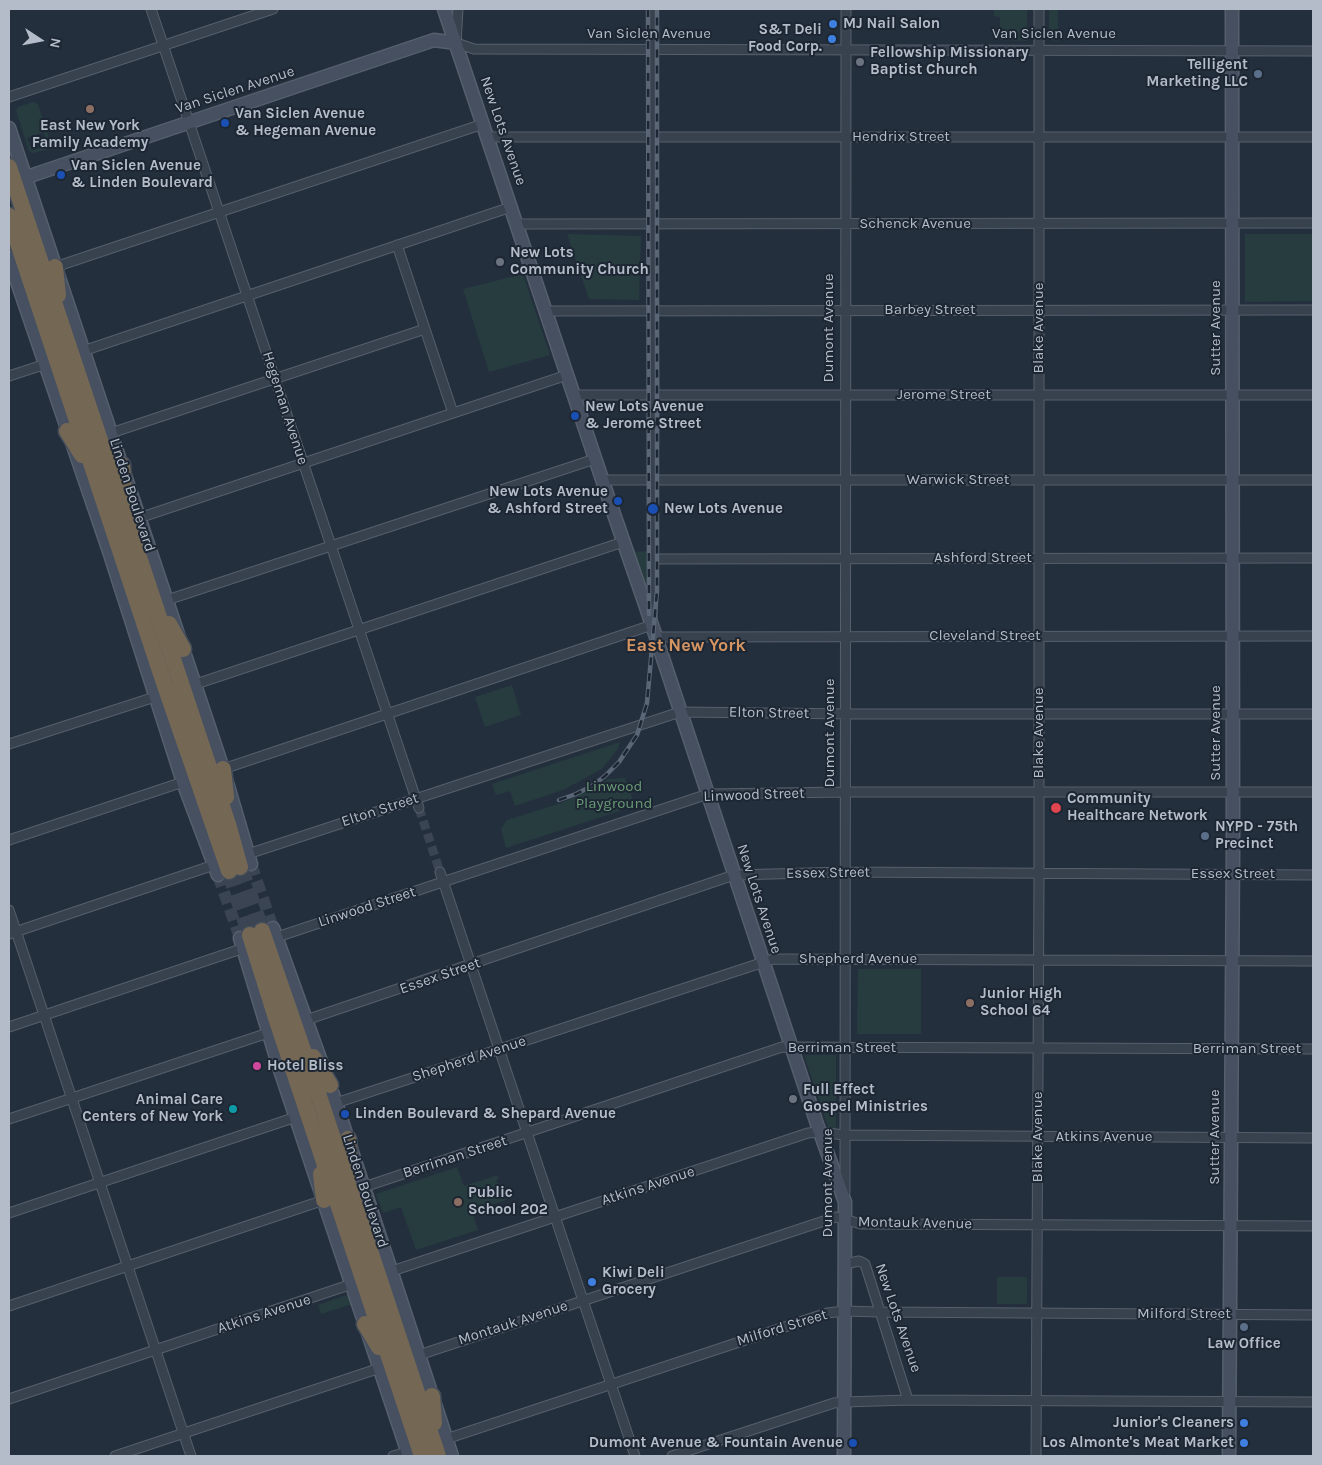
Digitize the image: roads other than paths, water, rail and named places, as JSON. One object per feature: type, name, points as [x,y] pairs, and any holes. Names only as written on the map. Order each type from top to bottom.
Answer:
[{"type":"highway","name":"Linden Boulevard","points":[[14,178],[62,327],[64,358],[95,476],[124,563],[228,824],[233,866]]},
{"type":"highway","name":"Linden Boulevard","points":[[9,216],[64,358],[132,518],[159,597],[175,690],[233,866]]},
{"type":"highway","points":[[55,267],[62,327]]},
{"type":"highway","points":[[67,431],[95,476]]},
{"type":"highway","points":[[122,465],[132,518]]},
{"type":"highway","points":[[124,563],[131,620]]},
{"type":"highway","points":[[159,597],[183,648]]},
{"type":"highway","points":[[223,769],[228,824]]},
{"type":"highway","name":"Linden Boulevard","points":[[258,936],[302,1025],[359,1193],[372,1277],[396,1374],[424,1451]]},
{"type":"highway","name":"Linden Boulevard","points":[[258,936],[302,1094],[318,1142],[372,1277],[424,1451]]},
{"type":"highway","points":[[302,1025],[330,1085]]},
{"type":"highway","points":[[270,1039],[302,1094]]},
{"type":"highway","points":[[348,1139],[359,1193]]},
{"type":"highway","points":[[318,1142],[324,1200]]},
{"type":"highway","points":[[365,1324],[396,1374]]},
{"type":"highway","points":[[424,1451],[432,1396]]},
{"type":"street","name":"Hegeman Avenue","points":[[151,9],[419,808]]},
{"type":"street","points":[[9,97],[273,9]]},
{"type":"street","name":"New Lots Avenue","points":[[444,9],[845,1202]]},
{"type":"street","points":[[456,43],[458,9]]},
{"type":"street","points":[[653,9],[654,631]]},
{"type":"street","name":"Dumont Avenue","points":[[844,1456],[846,9]]},
{"type":"street","name":"Blake Avenue","points":[[1036,1456],[1039,1048],[1039,9]]},
{"type":"street","name":"Sutter Avenue","points":[[1229,1456],[1233,874],[1232,9]]},
{"type":"street","name":"Van Siclen Avenue","points":[[14,178],[434,40],[456,43],[474,49],[653,51],[1313,51]]},
{"type":"street","points":[[55,267],[483,124]]},
{"type":"street","name":"Linden Boulevard","points":[[9,128],[14,178],[55,267],[64,358],[67,431],[131,620],[223,769],[233,866]]},
{"type":"street","name":"Hendrix Street","points":[[488,137],[1313,137]]},
{"type":"street","points":[[9,376],[512,207]]},
{"type":"street","name":"Schenck Avenue","points":[[517,224],[1313,223]]},
{"type":"street","points":[[398,245],[453,413]]},
{"type":"street","name":"Linden Boulevard","points":[[9,258],[12,281],[64,358],[111,433],[122,465]]},
{"type":"street","name":"Barbey Street","points":[[546,311],[1313,310]]},
{"type":"street","points":[[111,433],[424,329]]},
{"type":"street","points":[[132,518],[567,375]]},
{"type":"street","name":"Jerome Street","points":[[574,395],[1313,395]]},
{"type":"street","points":[[159,597],[331,547],[595,459]]},
{"type":"street","name":"Warwick Street","points":[[602,480],[1313,480]]},
{"type":"street","points":[[9,744],[623,542]]},
{"type":"street","name":"Ashford Street","points":[[653,559],[1313,558]]},
{"type":"street","name":"Cleveland Street","points":[[223,769],[387,714],[654,631],[846,636],[1313,636]]},
{"type":"street","name":"Linden Boulevard","points":[[183,648],[175,690],[184,782],[233,866]]},
{"type":"street","name":"Elton Street","points":[[12,932],[233,866],[416,798],[680,712],[1313,714]]},
{"type":"street","points":[[9,840],[184,782]]},
{"type":"street","name":"Linwood Street","points":[[9,1027],[258,936],[441,876],[708,794],[846,792],[1313,792]]},
{"type":"street","name":"Essex Street","points":[[302,1025],[734,875],[846,872],[1313,875]]},
{"type":"street","points":[[441,876],[635,1456]]},
{"type":"street","points":[[9,910],[12,932],[44,1015],[191,1456]]},
{"type":"street","name":"Linden Boulevard","points":[[258,936],[270,1039],[324,1200],[419,1355],[432,1396]]},
{"type":"street","name":"Shepherd Avenue","points":[[336,1103],[776,959],[1313,961]]},
{"type":"street","points":[[9,1119],[72,1098],[270,1039]]},
{"type":"street","name":"Berriman Street","points":[[359,1193],[527,1133],[782,1047],[1313,1049]]},
{"type":"street","name":"Linden Boulevard","points":[[330,1085],[348,1139]]},
{"type":"street","points":[[9,1212],[296,1117]]},
{"type":"street","name":"Atkins Avenue","points":[[9,1399],[808,1133],[820,1132],[844,1135],[1313,1138]]},
{"type":"street","points":[[9,1306],[324,1200]]},
{"type":"street","name":"Montauk Avenue","points":[[419,1355],[836,1217],[861,1224],[1313,1226]]},
{"type":"street","name":"New Lots Avenue","points":[[845,1264],[859,1261],[865,1264],[908,1400]]},
{"type":"street","name":"Linden Boulevard","points":[[372,1277],[365,1324],[380,1368],[424,1451],[452,1456]]},
{"type":"street","name":"Milford Street","points":[[393,1456],[424,1451],[611,1384],[827,1312],[845,1310],[879,1312],[1313,1315]]},
{"type":"street","points":[[115,1456],[380,1368]]},
{"type":"street","points":[[672,1456],[834,1403],[844,1402],[908,1400],[1313,1402]]},
{"type":"tunnel","points":[[419,808],[440,872]]},
{"type":"tunnel","points":[[251,864],[273,928]]},
{"type":"tunnel","points":[[240,867],[262,931]]},
{"type":"tunnel","points":[[229,871],[250,935]]},
{"type":"tunnel","points":[[218,875],[240,938]]},
{"type":"railway","points":[[648,9],[649,614]]},
{"type":"railway","points":[[559,800],[592,786],[619,762],[637,735],[647,703],[657,591],[657,9]]},
{"type":"place","name":"MJ Nail Salon","points":[[833,24]]},
{"type":"place","name":"S&T Deli Food Corp.","points":[[832,39]]},
{"type":"place","name":"Fellowship Missionary Baptist Church","points":[[860,62]]},
{"type":"place","name":"Telligent Marketing LLC","points":[[1258,74]]},
{"type":"place","name":"East New York Family Academy","points":[[90,109]]},
{"type":"place","name":"Van Siclen Avenue & Hegeman Avenue","points":[[225,123]]},
{"type":"place","name":"Van Siclen Avenue & Linden Boulevard","points":[[61,175]]},
{"type":"place","name":"New Lots Community Church","points":[[500,262]]},
{"type":"place","name":"New Lots Avenue & Jerome Street","points":[[575,416]]},
{"type":"place","name":"New Lots Avenue & Ashford Street","points":[[618,501]]},
{"type":"place","name":"New Lots Avenue","points":[[653,509]]},
{"type":"place","name":"Community Healthcare Network","points":[[1056,808]]},
{"type":"place","name":"NYPD - 75th Precinct","points":[[1205,836]]},
{"type":"place","name":"Junior High School 64","points":[[970,1003]]},
{"type":"place","name":"Hotel Bliss","points":[[257,1066]]},
{"type":"place","name":"Full Effect Gospel Ministries","points":[[793,1099]]},
{"type":"place","name":"Animal Care Centers of New York","points":[[233,1109]]},
{"type":"place","name":"Linden Boulevard & Shepard Avenue","points":[[345,1114]]},
{"type":"place","name":"Public School 202","points":[[458,1202]]},
{"type":"place","name":"Kiwi Deli Grocery","points":[[592,1282]]},
{"type":"place","name":"Law Office","points":[[1244,1327]]},
{"type":"place","name":"Junior's Cleaners","points":[[1244,1423]]},
{"type":"place","name":"Dumont Avenue & Fountain Avenue","points":[[853,1443]]},
{"type":"place","name":"Los Almonte's Meat Market","points":[[1244,1443]]},
{"type":"district","name":"East New York","points":[[686,646]]},
{"type":"park label","name":"Linwood Playground","points":[[614,796]]}]
